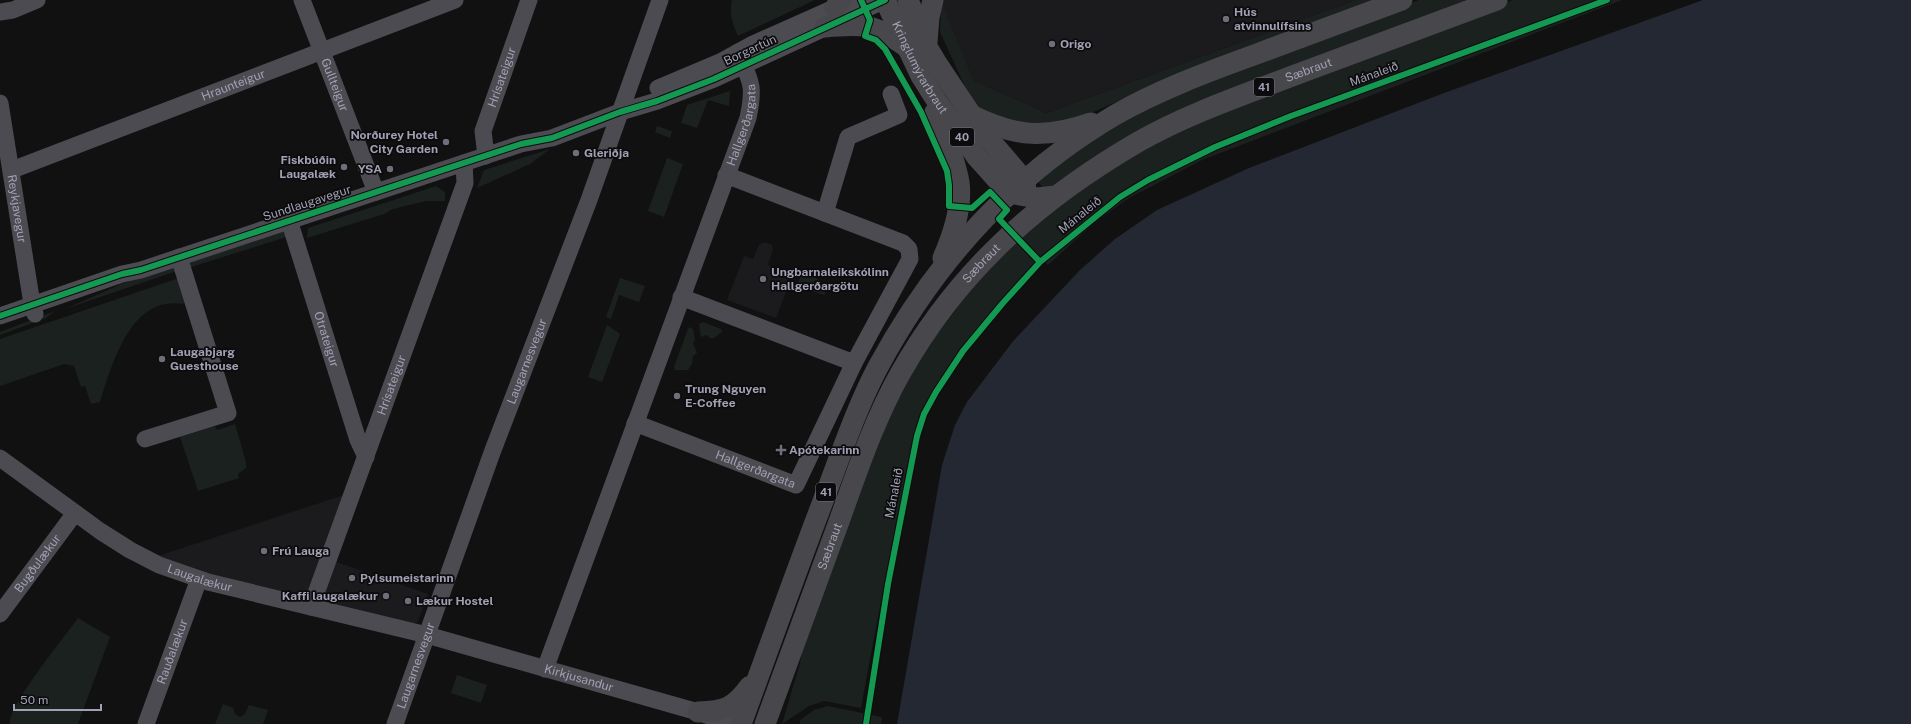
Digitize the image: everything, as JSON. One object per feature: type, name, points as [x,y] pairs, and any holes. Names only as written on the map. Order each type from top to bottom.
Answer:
[{"type":"main road","name":"Kringlumýrarbraut","points":[[885,0],[918,48],[972,116],[1020,190]]},
{"type":"main road","name":"Kringlumýrarbraut","points":[[908,0],[918,48],[921,76],[938,103],[976,156],[1020,190]]},
{"type":"main road","points":[[825,27],[852,24],[868,25],[918,48],[929,17],[933,0]]},
{"type":"main road","name":"Sæbraut","points":[[741,724],[845,444],[877,369],[937,273],[969,235],[1072,143],[1116,115],[1168,89],[1213,70],[1402,0]]},
{"type":"main road","name":"Sæbraut","points":[[765,724],[854,478],[878,417],[900,374],[930,327],[968,276],[1014,229],[1056,196],[1140,142],[1180,122],[1242,95],[1497,0]]},
{"type":"main road","points":[[921,76],[958,175],[960,200],[946,251],[937,273]]},
{"type":"main road","points":[[972,116],[991,125],[1035,135],[1056,133],[1074,129],[1116,115]]},
{"type":"main road","points":[[1014,229],[1023,214],[1020,190],[1046,199],[1056,196]]},
{"type":"main road","points":[[698,712],[714,712],[732,706],[741,699],[760,672]]},
{"type":"main road","points":[[698,712],[716,724]]},
{"type":"street","points":[[0,12],[13,10],[37,0]]},
{"type":"street","name":"Gullteigur","points":[[302,0],[376,192]]},
{"type":"street","name":"Hraunteigur","points":[[12,170],[455,0]]},
{"type":"street","name":"Hrísateigur","points":[[486,156],[483,131],[529,0]]},
{"type":"street","name":"Laugarnesvegur","points":[[395,724],[493,450],[606,152],[660,0]]},
{"type":"street","name":"Borgartún","points":[[741,58],[825,27],[885,0]]},
{"type":"street","name":"Borgartún","points":[[622,106],[657,101],[843,3]]},
{"type":"street","name":"Hallgerðargata","points":[[545,669],[748,118],[752,99],[752,86],[741,58]]},
{"type":"street","points":[[825,213],[848,137],[899,115],[891,94]]},
{"type":"street","name":"Reykjavegur","points":[[0,103],[34,309]]},
{"type":"street","name":"Sundlaugavegur","points":[[521,144],[532,138],[622,106]]},
{"type":"street","name":"Sundlaugavegur","points":[[0,326],[34,309],[122,274],[141,270],[179,256],[521,144],[544,140],[586,125],[622,106]]},
{"type":"street","points":[[586,125],[596,130],[602,138],[606,152]]},
{"type":"street","name":"Hrísateigur","points":[[311,607],[465,183],[464,163]]},
{"type":"street","name":"Hallgerðargata","points":[[635,423],[796,484],[854,363],[910,259],[908,246],[903,243],[726,175]]},
{"type":"street","name":"Otrateigur","points":[[289,220],[358,440],[366,457]]},
{"type":"street","points":[[145,439],[228,413],[179,256]]},
{"type":"street","points":[[681,297],[854,363]]},
{"type":"street","name":"Sundlaugavegur","points":[[0,316],[34,309]]},
{"type":"street","name":"Laugalækur","points":[[2,465],[130,550],[159,565],[199,579],[427,635]]},
{"type":"street","name":"Bugðulækur","points":[[0,614],[75,513]]},
{"type":"street","name":"Rauðalækur","points":[[146,724],[199,579]]},
{"type":"street","name":"Kirkjusandur","points":[[427,635],[698,712],[731,724]]},
{"type":"shaded area","points":[[732,0],[815,0],[738,36],[732,18]]},
{"type":"shaded area","points":[[940,0],[1356,0],[1044,114],[1043,111],[974,81]]},
{"type":"shaded area","points":[[1356,0],[1380,0],[1177,76],[1079,118],[1031,128],[978,115],[940,32],[941,1],[974,81],[1043,111],[1044,114]]},
{"type":"shaded area","points":[[1419,0],[1473,0],[1045,191],[1037,180],[1071,154],[1134,115],[1182,91]]},
{"type":"shaded area","points":[[1513,0],[1622,0],[1202,160],[1129,198],[1094,223],[1048,265],[1022,239],[1024,232],[1138,149],[1244,100]]},
{"type":"shaded area","points":[[1703,0],[1911,0],[1911,724],[897,724],[942,465],[955,425],[967,402],[1014,340],[1080,270],[1115,239],[1157,210],[1249,168],[1444,93]]},
{"type":"shaded area","points":[[730,91],[729,106],[708,100],[697,128],[681,123],[687,105]]},
{"type":"shaded area","points":[[657,126],[672,131],[670,138],[655,132]]},
{"type":"shaded area","points":[[550,149],[530,164],[477,188],[484,170]]},
{"type":"shaded area","points":[[667,158],[683,164],[664,217],[648,211]]},
{"type":"shaded area","points":[[436,186],[445,192],[445,201],[426,201],[393,209],[384,214],[307,238],[308,228]]},
{"type":"shaded area","points":[[286,230],[290,236],[188,268],[186,261]]},
{"type":"shaded area","points":[[1014,241],[1036,263],[989,315],[945,371],[923,412],[915,435],[861,708],[824,701],[809,706],[782,724],[800,663],[806,631],[884,426],[916,367],[934,338],[977,282]]},
{"type":"shaded area","name":"Ungbarnaleikskólinn Hallgerðargötu","points":[[765,242],[772,245],[773,249],[768,265],[788,272],[791,279],[776,318],[727,300],[744,256],[753,259],[759,245]]},
{"type":"shaded area","points":[[175,265],[180,270],[65,309],[135,278]]},
{"type":"shaded area","points":[[802,272],[810,273],[828,288],[824,295],[797,286]]},
{"type":"shaded area","points":[[182,277],[190,294],[183,304],[165,304],[149,310],[137,321],[126,336],[118,352],[100,402],[91,404],[85,386],[81,387],[74,366],[64,364],[0,386],[0,339]]},
{"type":"shaded area","points":[[620,278],[645,286],[639,302],[619,295],[611,319],[606,317]]},
{"type":"shaded area","points":[[55,311],[46,318],[0,335],[0,332]]},
{"type":"shaded area","points":[[703,322],[721,329],[722,332],[714,338],[710,338],[707,335],[701,337],[699,324]]},
{"type":"shaded area","points":[[607,325],[620,334],[602,382],[588,377]]},
{"type":"shaded area","points":[[690,327],[693,329],[695,340],[693,343],[697,353],[693,356],[692,364],[688,370],[675,370],[674,367]]},
{"type":"shaded area","points":[[235,424],[246,462],[246,468],[238,474],[239,478],[198,491],[180,437],[215,426],[217,430]]},
{"type":"shaded area","points":[[347,494],[325,558],[428,594],[418,622],[406,627],[199,577],[155,557]]},
{"type":"shaded area","points":[[78,618],[110,637],[78,724],[10,724],[12,715],[27,687]]},
{"type":"shaded area","points":[[457,675],[487,685],[481,703],[451,693]]},
{"type":"shaded area","points":[[223,704],[233,708],[235,714],[240,717],[245,714],[249,705],[268,710],[263,724],[215,724]]},
{"type":"shaded area","points":[[828,706],[882,717],[881,724],[800,724],[800,720],[814,710]]},
{"type":"cycle path","points":[[861,0],[870,20],[865,36],[876,40],[885,49],[921,112],[947,171],[949,206],[972,208],[990,192],[1007,210],[999,219],[1040,262]]},
{"type":"cycle path","points":[[0,316],[122,274],[141,270],[521,144],[552,138],[620,112],[657,101],[714,79],[885,0]]},
{"type":"cycle path","name":"Mánaleið","points":[[866,724],[888,584],[917,436],[924,414],[936,392],[963,351],[1002,304],[1040,262],[1120,197],[1148,180],[1215,147],[1291,116],[1607,0]]},
{"type":"place","name":"Hús atvinnulífsins","points":[[1226,19]]},
{"type":"place","name":"Origo","points":[[1052,44]]},
{"type":"place","name":"Norðurey Hotel City Garden","points":[[446,142]]},
{"type":"place","name":"Gleriðja","points":[[576,153]]},
{"type":"place","name":"Fiskbúðin Laugalæk","points":[[344,167]]},
{"type":"place","name":"YSA","points":[[390,169]]},
{"type":"place","name":"Ungbarnaleikskólinn Hallgerðargötu","points":[[763,279]]},
{"type":"place","name":"Laugabjarg Guesthouse","points":[[162,359]]},
{"type":"place","name":"Trung Nguyen E-Coffee","points":[[677,396]]},
{"type":"place","name":"Apótekarinn","points":[[781,450]]},
{"type":"place","name":"Frú Lauga","points":[[264,551]]},
{"type":"place","name":"Pylsumeistarinn","points":[[352,578]]},
{"type":"place","name":"Kaffi laugalækur","points":[[386,596]]},
{"type":"place","name":"Lækur Hostel","points":[[408,601]]}]
